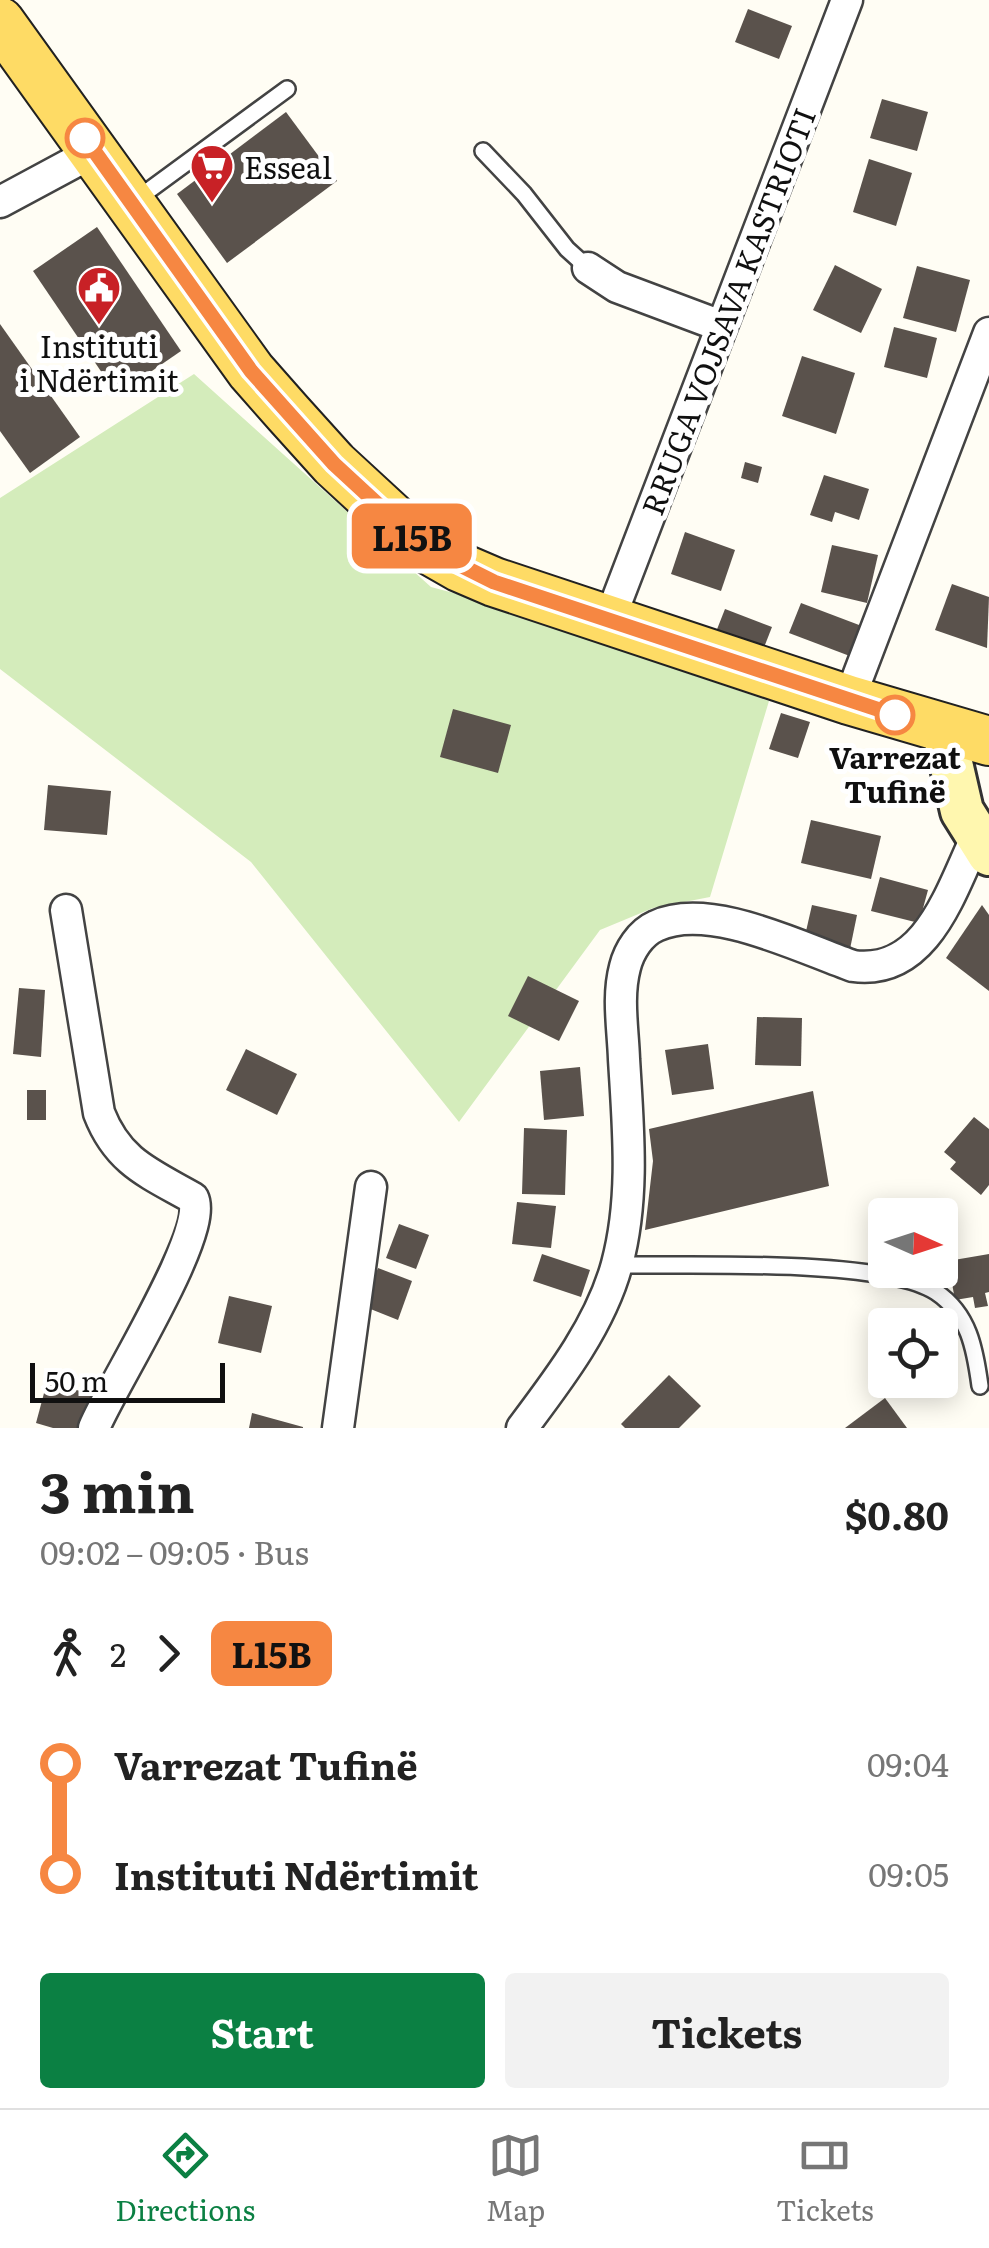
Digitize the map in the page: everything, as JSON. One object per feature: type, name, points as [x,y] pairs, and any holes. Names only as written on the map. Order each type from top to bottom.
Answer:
[{"type":"main road","points":[[0,22],[251,371],[334,464],[424,547],[459,567],[608,622],[849,700],[989,740]]},
{"type":"street","name":"RRUGA VOJSAVA KASTRIOTI","points":[[608,622],[720,326],[835,4]]},
{"type":"street","points":[[0,202],[94,151]]},
{"type":"street","points":[[588,268],[617,287],[720,326]]},
{"type":"street","points":[[849,700],[989,334]]},
{"type":"street","points":[[522,1428],[569,1362],[600,1309],[617,1265],[628,1205],[630,1156],[621,998],[625,966],[635,944],[652,927],[675,919],[700,917],[724,921],[852,966],[874,969],[895,962],[933,925],[983,845],[962,811],[943,728]]},
{"type":"street","points":[[66,910],[100,1113],[108,1134],[136,1166],[193,1198],[196,1204],[192,1231],[94,1428]]},
{"type":"street","points":[[338,1428],[371,1186]]},
{"type":"lane","points":[[132,203],[287,88]]},
{"type":"lane","points":[[483,151],[588,268]]},
{"type":"lane","points":[[617,1265],[750,1266],[868,1273],[908,1280],[936,1291],[955,1309],[971,1335],[980,1386]]},
{"type":"green space","points":[[194,374],[431,587],[510,608],[769,701],[710,897],[653,908],[600,930],[459,1122],[251,862],[0,669],[0,498]]},
{"type":"building","points":[[748,9],[792,26],[779,59],[735,42]]},
{"type":"building","points":[[882,99],[928,112],[917,151],[870,138]]},
{"type":"building","points":[[286,112],[337,181],[227,263],[177,194]]},
{"type":"building","points":[[869,159],[912,173],[896,226],[853,212]]},
{"type":"building","points":[[97,227],[181,351],[117,395],[33,271]]},
{"type":"building","points":[[835,265],[882,289],[861,333],[813,310]]},
{"type":"building","points":[[917,266],[970,280],[956,332],[903,318]]},
{"type":"building","points":[[0,324],[80,437],[30,473],[0,431]]},
{"type":"building","points":[[894,327],[937,338],[927,378],[884,367]]},
{"type":"building","points":[[802,356],[855,373],[836,434],[782,416]]},
{"type":"building","points":[[745,462],[762,467],[758,483],[741,478]]},
{"type":"building","points":[[824,475],[869,489],[859,520],[835,512],[832,522],[810,515]]},
{"type":"building","points":[[685,532],[735,550],[721,591],[671,574]]},
{"type":"building","points":[[832,545],[878,555],[867,603],[821,592]]},
{"type":"building","points":[[952,584],[989,597],[987,648],[935,630]]},
{"type":"building","points":[[801,603],[867,628],[855,658],[789,633]]},
{"type":"building","points":[[725,609],[772,627],[759,660],[712,642]]},
{"type":"building","points":[[453,709],[511,725],[498,773],[440,757]]},
{"type":"building","points":[[781,713],[810,722],[798,758],[769,749]]},
{"type":"building","points":[[48,785],[111,791],[107,835],[44,830]]},
{"type":"building","points":[[811,820],[881,836],[871,879],[801,863]]},
{"type":"building","points":[[880,877],[928,890],[919,923],[871,911]]},
{"type":"building","points":[[812,905],[857,915],[850,949],[804,940]]},
{"type":"building","points":[[982,905],[989,915],[989,991],[946,958]]},
{"type":"building","points":[[528,976],[579,1001],[559,1041],[508,1016]]},
{"type":"building","points":[[19,988],[45,990],[41,1057],[13,1054]]},
{"type":"building","points":[[757,1017],[802,1018],[801,1066],[755,1065]]},
{"type":"building","points":[[708,1044],[714,1089],[672,1095],[665,1050]]},
{"type":"building","points":[[246,1049],[297,1074],[277,1115],[226,1090]]},
{"type":"building","points":[[580,1067],[584,1116],[544,1120],[540,1071]]},
{"type":"building","points":[[27,1090],[46,1090],[46,1120],[27,1120]]},
{"type":"building","points":[[813,1091],[829,1186],[645,1230],[653,1161],[649,1129]]},
{"type":"building","points":[[974,1117],[989,1129],[989,1185],[981,1195],[950,1169],[956,1162],[944,1152]]},
{"type":"building","points":[[524,1128],[567,1130],[565,1195],[522,1194]]},
{"type":"building","points":[[517,1202],[556,1206],[551,1248],[512,1244]]},
{"type":"building","points":[[399,1224],[429,1235],[416,1269],[386,1258]]},
{"type":"building","points":[[542,1254],[590,1270],[581,1297],[533,1281]]},
{"type":"building","points":[[989,1254],[989,1292],[985,1293],[988,1306],[975,1308],[973,1297],[955,1300],[953,1288],[958,1288],[958,1259]]},
{"type":"building","points":[[378,1268],[412,1281],[398,1320],[363,1306]]},
{"type":"building","points":[[229,1296],[272,1306],[261,1353],[218,1343]]},
{"type":"building","points":[[669,1375],[701,1406],[679,1428],[625,1428],[621,1424]]},
{"type":"building","points":[[47,1382],[95,1395],[86,1428],[53,1428],[36,1423]]},
{"type":"building","points":[[885,1398],[907,1428],[845,1428]]},
{"type":"building","points":[[252,1413],[303,1427],[303,1428],[249,1428]]},
{"type":"bus line","name":"L15B","points":[[85,138],[251,371],[334,464],[424,547],[494,582],[895,715]]},
{"type":"place","name":"Esseal","points":[[212,204]]},
{"type":"place","name":"Instituti i Ndërtimit","points":[[99,326]]},
{"type":"place","name":"Varrezat Tufinë","points":[[895,715]]}]
